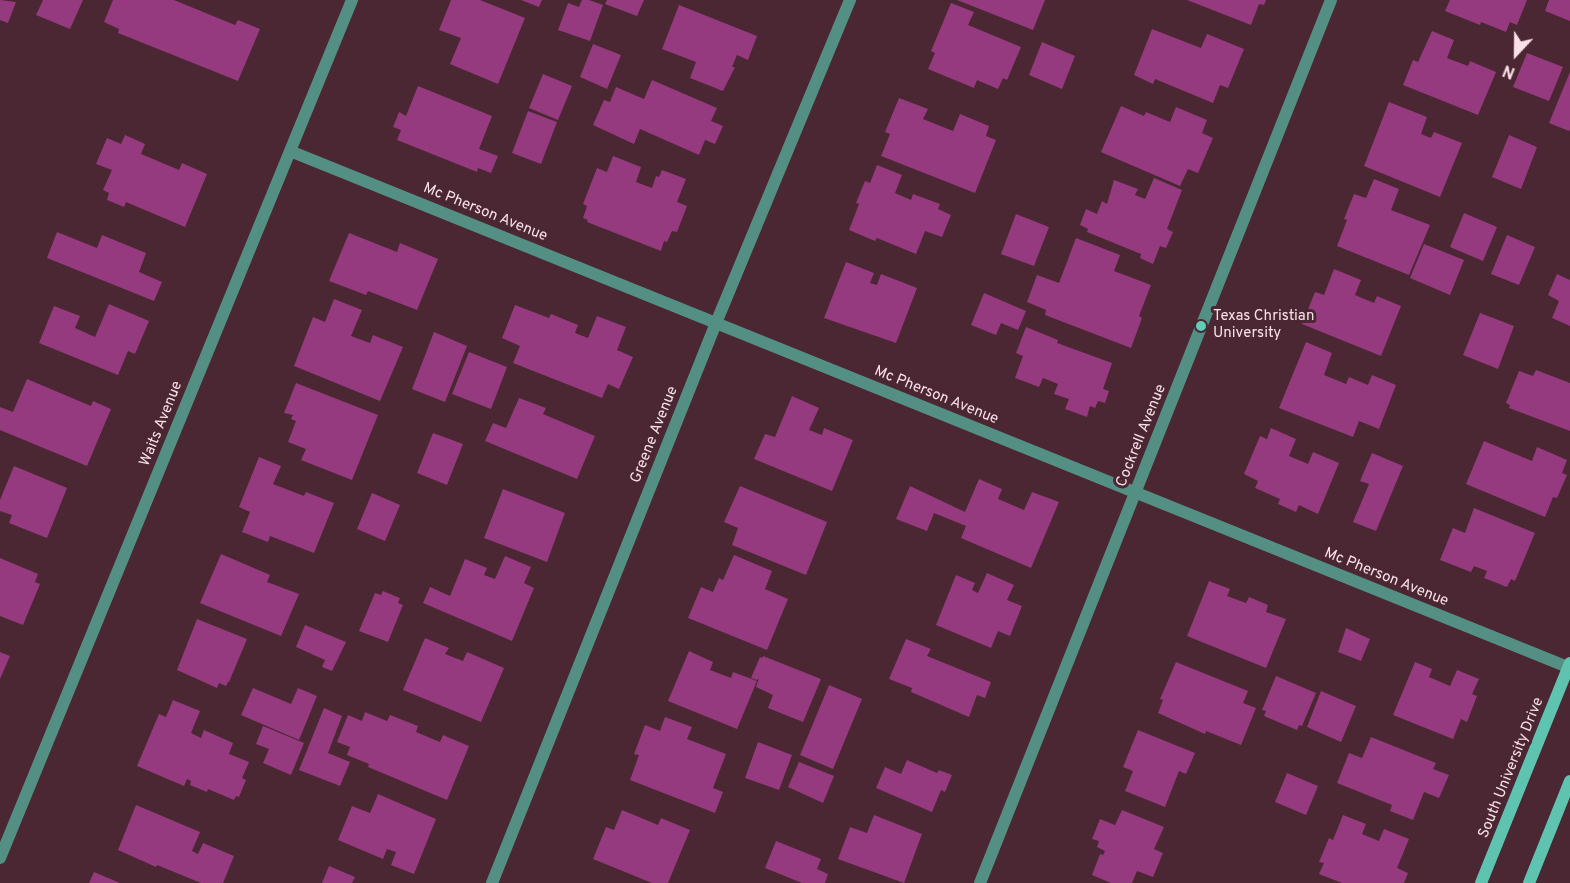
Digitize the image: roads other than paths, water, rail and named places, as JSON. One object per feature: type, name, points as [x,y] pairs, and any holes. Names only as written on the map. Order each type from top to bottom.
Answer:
[{"type":"main road","name":"South University Drive","points":[[1481,883],[1570,666]]},
{"type":"main road","points":[[1529,883],[1570,781]]},
{"type":"street","name":"Waits Avenue","points":[[0,858],[351,0]]},
{"type":"street","name":"Greene Avenue","points":[[492,883],[716,323],[850,0]]},
{"type":"street","name":"Cockrell Avenue","points":[[980,883],[1331,0]]},
{"type":"street","name":"Mc Pherson Avenue","points":[[290,151],[1570,666]]},
{"type":"place","name":"Texas Christian University","points":[[1201,326]]}]
